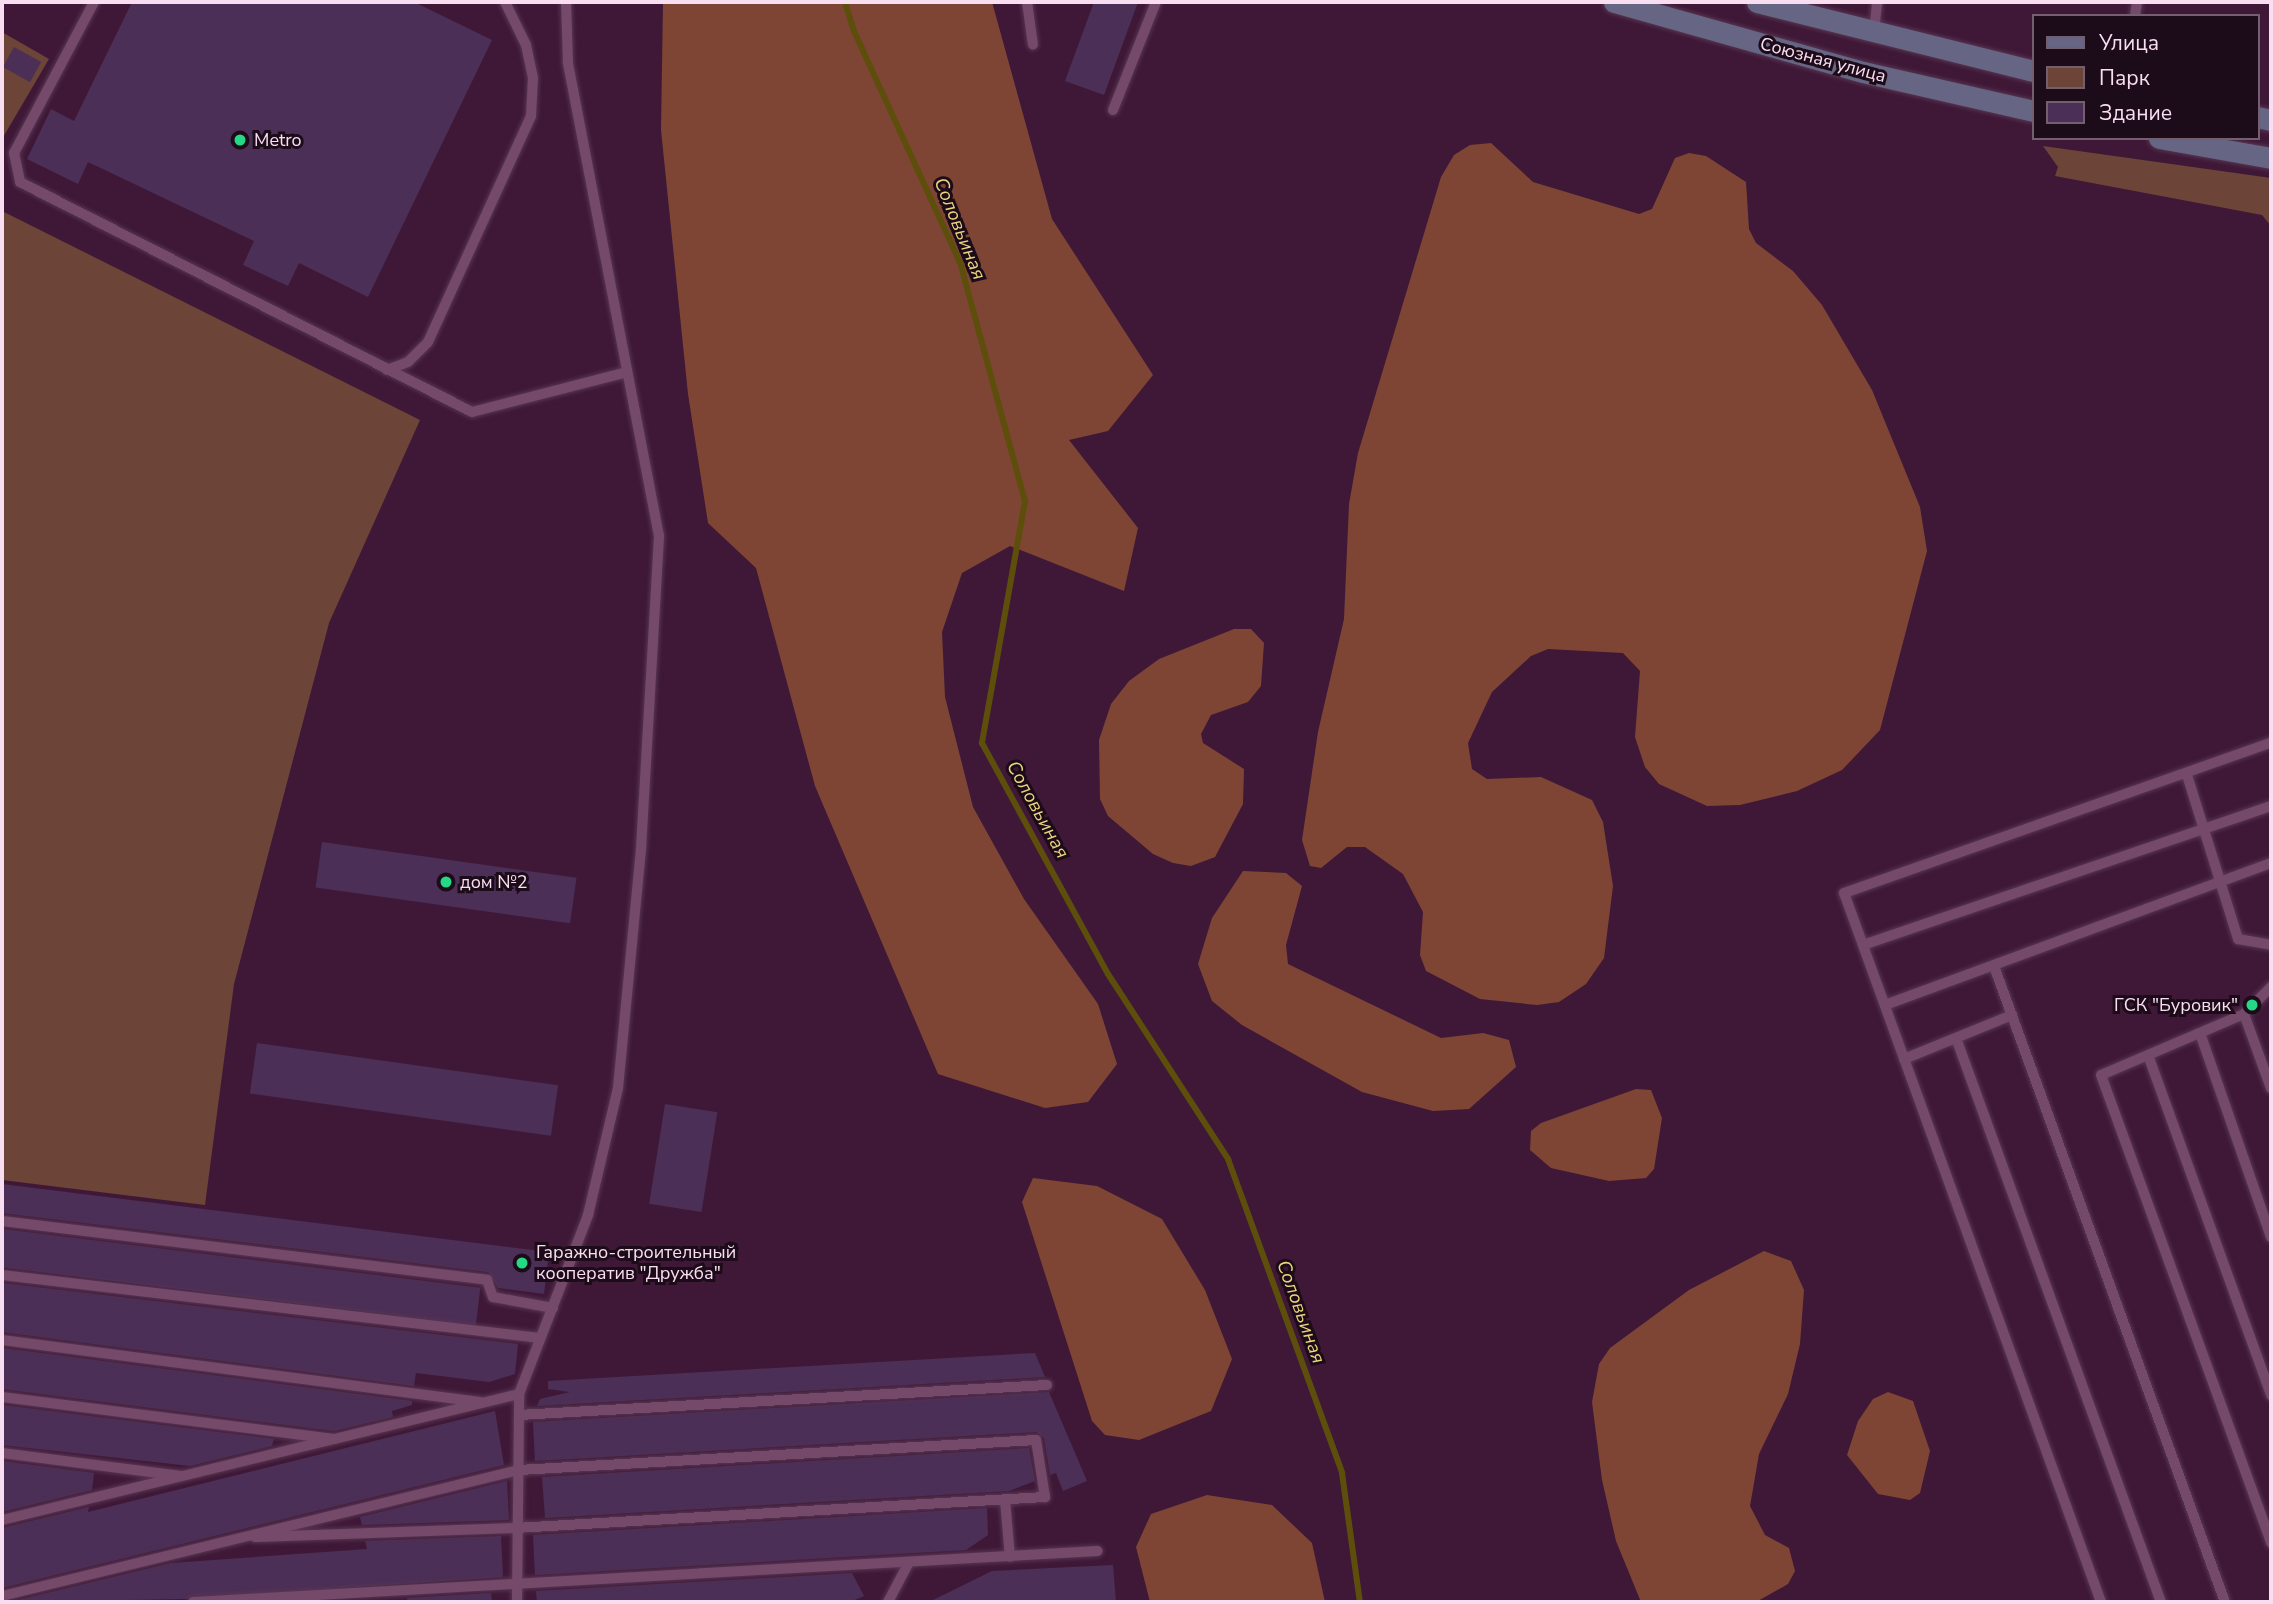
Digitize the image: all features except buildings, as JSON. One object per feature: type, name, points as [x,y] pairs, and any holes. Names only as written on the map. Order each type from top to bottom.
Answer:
[{"type":"main road","name":"Союзная улица","points":[[1614,2],[1863,72],[2032,111]]},
{"type":"main road","points":[[1757,2],[1874,35],[2032,72]]},
{"type":"main road","points":[[2180,140],[2223,144],[2271,158]]},
{"type":"lane","points":[[94,2],[14,153],[20,182],[472,412],[624,373]]},
{"type":"lane","points":[[387,370],[408,362],[428,342],[531,116],[533,78],[526,46],[505,2]]},
{"type":"lane","points":[[517,1602],[519,1394],[588,1215],[618,1088],[641,849],[659,536],[624,373],[568,62],[566,2]]},
{"type":"lane","points":[[1027,2],[1033,45]]},
{"type":"lane","points":[[1113,110],[1156,2]]},
{"type":"lane","points":[[1874,35],[1877,2]]},
{"type":"lane","points":[[2101,1602],[1844,893],[2188,775],[2271,743]]},
{"type":"lane","points":[[2188,775],[2238,939],[2271,945]]},
{"type":"lane","points":[[1863,945],[2271,806]]},
{"type":"lane","points":[[1885,1005],[2271,863]]},
{"type":"lane","points":[[1994,966],[2225,1602]]},
{"type":"lane","points":[[2271,987],[2244,1014],[2101,1075],[2271,1543]]},
{"type":"lane","points":[[2244,1014],[2271,1088]]},
{"type":"lane","points":[[1904,1059],[2012,1016]]},
{"type":"lane","points":[[2200,1033],[2271,1237]]},
{"type":"lane","points":[[1956,1038],[2161,1602]]},
{"type":"lane","points":[[2148,1055],[2271,1395]]},
{"type":"lane","points":[[2,1221],[487,1280],[493,1297],[553,1308]]},
{"type":"lane","points":[[2,1275],[540,1338]]},
{"type":"lane","points":[[2,1340],[486,1403]]},
{"type":"lane","points":[[519,1415],[1047,1385]]},
{"type":"lane","points":[[2,1520],[192,1477],[519,1394]]},
{"type":"lane","points":[[2,1397],[340,1440]]},
{"type":"lane","points":[[2,1595],[255,1537],[519,1470],[1036,1440],[1045,1497],[516,1528],[255,1537]]},
{"type":"lane","points":[[2,1453],[192,1477]]},
{"type":"lane","points":[[1005,1500],[1010,1557]]},
{"type":"lane","points":[[2,1514],[18,1516]]},
{"type":"lane","points":[[193,1602],[516,1588],[1098,1550]]},
{"type":"lane","points":[[888,1602],[908,1564]]},
{"type":"green space","points":[[2,32],[49,59],[2,139]]},
{"type":"green space","points":[[2043,146],[2271,178],[2271,226],[2262,215],[2055,176],[2058,167]]},
{"type":"green space","points":[[2,211],[420,420],[329,623],[234,984],[205,1205],[2,1180]]},
{"type":"shaded area","points":[[663,2],[992,2],[1052,219],[1153,375],[1108,431],[1069,440],[1138,528],[1124,591],[1010,546],[962,573],[942,632],[945,697],[973,807],[1024,899],[1098,1004],[1117,1064],[1088,1102],[1045,1108],[938,1074],[815,786],[756,568],[708,523],[688,394],[661,130]]},
{"type":"shaded area","points":[[1491,143],[1533,182],[1639,214],[1652,209],[1675,158],[1689,153],[1706,156],[1746,182],[1749,229],[1756,243],[1793,271],[1822,305],[1872,390],[1920,507],[1927,551],[1880,730],[1842,770],[1797,791],[1740,805],[1707,806],[1659,784],[1645,767],[1635,737],[1640,671],[1623,653],[1548,649],[1531,656],[1492,692],[1468,743],[1472,769],[1487,779],[1541,777],[1592,800],[1603,822],[1613,886],[1604,958],[1586,984],[1559,1002],[1537,1005],[1480,999],[1426,971],[1420,955],[1423,912],[1403,874],[1365,847],[1347,847],[1321,868],[1310,866],[1302,840],[1318,732],[1344,619],[1349,504],[1358,453],[1441,177],[1454,155],[1470,145]]},
{"type":"shaded area","points":[[1234,629],[1251,629],[1264,643],[1261,686],[1248,702],[1211,715],[1201,734],[1203,743],[1244,769],[1243,804],[1215,857],[1191,866],[1173,863],[1153,854],[1108,816],[1100,799],[1099,740],[1111,704],[1129,681],[1159,659]]},
{"type":"shaded area","points":[[1243,871],[1286,873],[1302,886],[1286,945],[1288,964],[1441,1038],[1483,1033],[1509,1040],[1516,1067],[1469,1109],[1433,1111],[1362,1092],[1242,1025],[1212,1001],[1198,964],[1212,918]]},
{"type":"shaded area","points":[[1636,1089],[1651,1090],[1662,1118],[1654,1169],[1646,1178],[1609,1181],[1551,1168],[1530,1150],[1531,1131],[1541,1123]]},
{"type":"shaded area","points":[[1033,1178],[1097,1186],[1162,1219],[1205,1290],[1232,1359],[1211,1411],[1139,1440],[1105,1435],[1092,1421],[1022,1202]]},
{"type":"shaded area","points":[[1764,1251],[1791,1261],[1804,1290],[1800,1344],[1788,1394],[1759,1454],[1750,1506],[1765,1535],[1789,1548],[1795,1571],[1788,1584],[1756,1602],[1641,1602],[1616,1541],[1602,1480],[1592,1402],[1599,1364],[1610,1348],[1689,1290]]},
{"type":"shaded area","points":[[1888,1392],[1913,1401],[1930,1451],[1920,1493],[1910,1500],[1878,1494],[1847,1455],[1858,1421],[1873,1399]]},
{"type":"shaded area","points":[[1207,1495],[1272,1505],[1312,1543],[1325,1602],[1150,1602],[1136,1547],[1151,1514]]},
{"type":"waterway","name":"Соловьиная","points":[[845,2],[854,31],[960,262],[1025,501],[982,743],[1108,974],[1228,1159],[1342,1473],[1360,1602]]},
{"type":"place","name":"Metro","points":[[240,140]]},
{"type":"place","name":"дом №2","points":[[446,882]]},
{"type":"place","name":"ГСК \"Буровик\"","points":[[2252,1005]]},
{"type":"place","name":"Гаражно-строительный кооператив \"Дружба\"","points":[[522,1263]]}]
